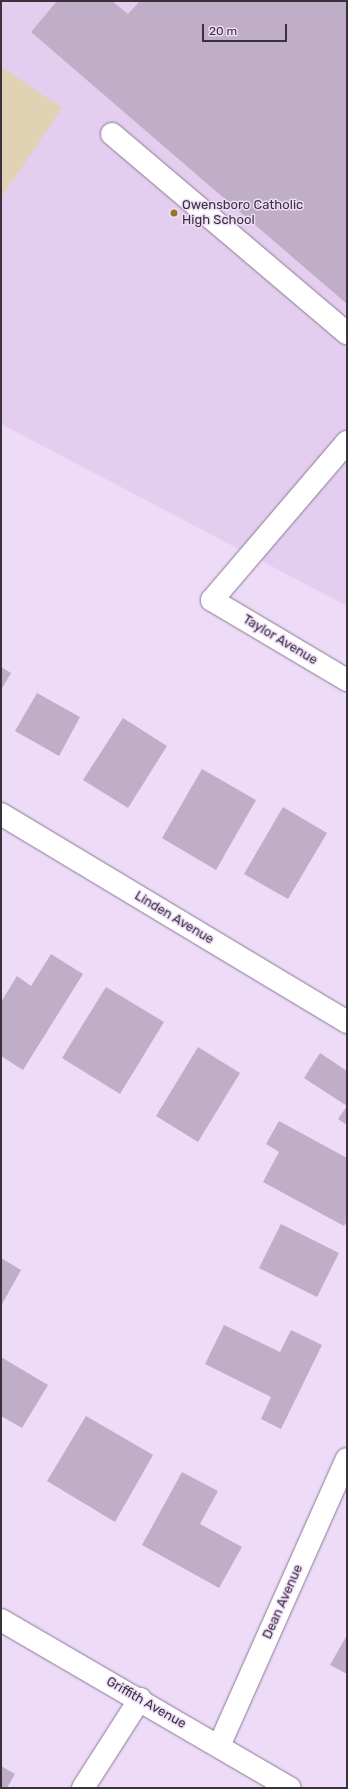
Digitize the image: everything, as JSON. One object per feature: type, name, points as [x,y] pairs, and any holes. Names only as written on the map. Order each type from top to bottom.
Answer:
[{"type":"street","points":[[112,134],[347,333]]},
{"type":"street","name":"Taylor Avenue","points":[[347,442],[212,600],[347,680]]},
{"type":"street","name":"Linden Avenue","points":[[1,814],[347,1022]]},
{"type":"street","name":"Dean Avenue","points":[[219,1746],[347,1459]]},
{"type":"street","name":"Griffith Avenue","points":[[1,1620],[290,1788]]},
{"type":"street","points":[[83,1788],[140,1700]]},
{"type":"shaded area","name":"Owensboro Catholic High School","points":[[1,1],[347,1],[347,606],[1,424]]},
{"type":"shaded area","points":[[1,67],[62,108],[1,198]]},
{"type":"building","points":[[57,1],[112,1],[128,14],[140,1],[347,1],[347,304],[31,32]]},
{"type":"building","points":[[1,667],[11,673],[1,690]]},
{"type":"building","points":[[37,693],[80,717],[59,756],[15,731]]},
{"type":"building","points":[[123,718],[167,746],[128,808],[83,780]]},
{"type":"building","points":[[202,769],[256,800],[216,870],[162,838]]},
{"type":"building","points":[[283,807],[327,833],[288,899],[244,874]]},
{"type":"building","points":[[51,954],[83,974],[23,1070],[1,1056],[1,1002],[17,976],[31,986]]},
{"type":"building","points":[[106,987],[164,1022],[120,1094],[62,1058]]},
{"type":"building","points":[[198,1047],[240,1073],[198,1142],[156,1116]]},
{"type":"building","points":[[320,1053],[347,1071],[347,1106],[304,1078]]},
{"type":"building","points":[[347,1106],[347,1125],[338,1119]]},
{"type":"building","points":[[279,1121],[347,1158],[347,1221],[344,1226],[263,1182],[279,1152],[266,1144]]},
{"type":"building","points":[[281,1224],[339,1253],[317,1297],[259,1268]]},
{"type":"building","points":[[1,1258],[21,1270],[1,1306]]},
{"type":"building","points":[[224,1325],[280,1352],[291,1330],[322,1345],[281,1429],[261,1419],[271,1397],[205,1364]]},
{"type":"building","points":[[1,1357],[48,1385],[22,1428],[1,1416]]},
{"type":"building","points":[[86,1416],[153,1455],[115,1522],[47,1481]]},
{"type":"building","points":[[182,1472],[218,1491],[200,1524],[242,1547],[219,1588],[142,1545]]},
{"type":"building","points":[[347,1635],[347,1674],[330,1665]]},
{"type":"building","points":[[1,1766],[15,1774],[7,1788],[1,1788]]},
{"type":"place","name":"Owensboro Catholic High School","points":[[174,213]]}]
